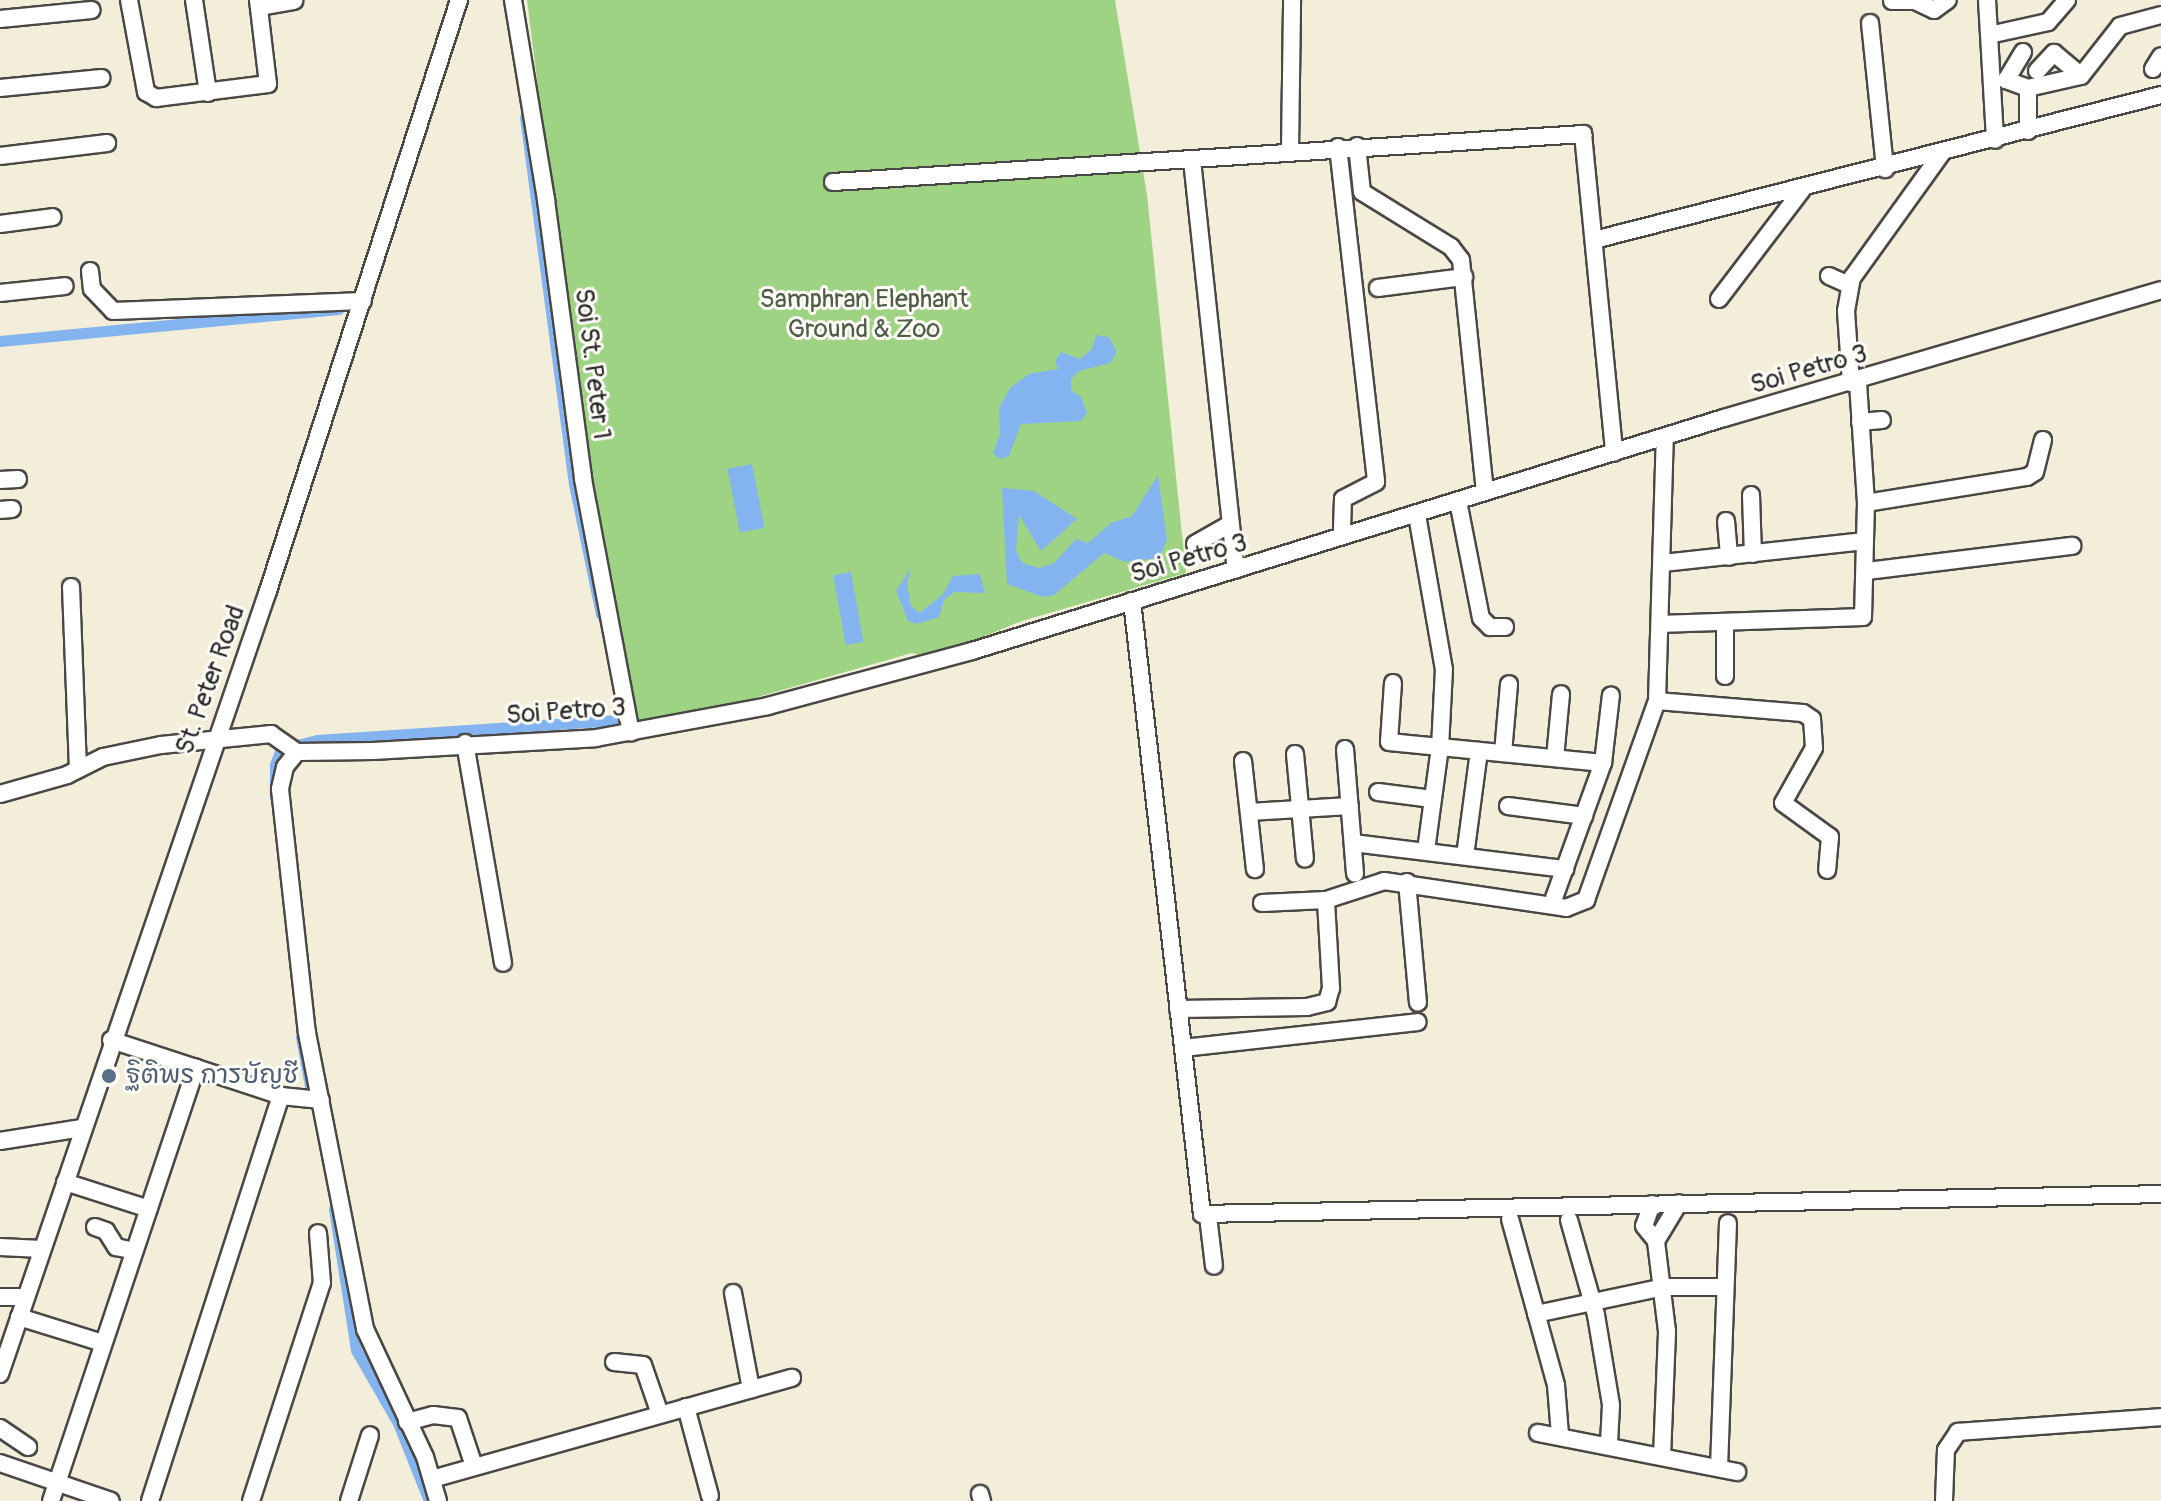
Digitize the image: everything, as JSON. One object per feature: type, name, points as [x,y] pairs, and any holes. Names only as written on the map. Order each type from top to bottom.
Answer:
[{"type":"street","points":[[129,0],[150,98],[268,84],[258,3],[294,1]]},
{"type":"street","points":[[194,0],[208,93]]},
{"type":"street","name":"St. Peter Road","points":[[0,1374],[4,1349],[26,1297],[363,301],[459,0]]},
{"type":"street","name":"Soi St. Peter 1","points":[[513,0],[546,200],[583,479],[631,732]]},
{"type":"street","points":[[1290,150],[1292,0]]},
{"type":"street","points":[[1892,1],[1915,1],[1934,10],[1948,0]]},
{"type":"street","points":[[1987,0],[1995,140]]},
{"type":"street","points":[[1989,35],[2048,22],[2067,0]]},
{"type":"street","points":[[0,19],[92,10]]},
{"type":"street","points":[[2023,52],[2006,80],[2028,88],[2081,76],[2120,26],[2160,17]]},
{"type":"street","points":[[1870,23],[1885,169]]},
{"type":"street","points":[[2037,71],[2054,53],[2081,76]]},
{"type":"street","points":[[0,88],[102,78]]},
{"type":"street","points":[[2028,88],[2028,131]]},
{"type":"street","points":[[1594,240],[1885,169],[2161,95]]},
{"type":"street","points":[[833,182],[1192,160],[1290,150],[1583,134],[1614,452]]},
{"type":"street","points":[[0,156],[107,143]]},
{"type":"street","points":[[1357,146],[1362,192],[1457,252],[1464,277],[1485,491]]},
{"type":"street","points":[[1338,147],[1376,482],[1343,499],[1342,536]]},
{"type":"street","points":[[1660,624],[1861,619],[1867,571],[1866,503],[1854,382],[1849,285],[1941,154]]},
{"type":"street","points":[[1192,160],[1236,570]]},
{"type":"street","points":[[1719,299],[1802,190]]},
{"type":"street","points":[[0,224],[53,217]]},
{"type":"street","points":[[90,271],[92,289],[113,311],[363,301]]},
{"type":"street","points":[[1829,276],[1849,285]]},
{"type":"street","points":[[1378,288],[1464,277]]},
{"type":"street","points":[[0,293],[65,286]]},
{"type":"street","name":"Soi Petro 3","points":[[0,794],[124,752],[215,740],[291,745],[465,743],[631,732],[768,706],[972,651],[1417,515],[1485,491],[2161,290]]},
{"type":"street","points":[[1860,422],[1882,420]]},
{"type":"street","points":[[1262,903],[1326,900],[1384,881],[1577,907],[1586,900],[1657,701],[1665,438]]},
{"type":"street","points":[[1866,503],[2027,477],[2035,472],[2043,440]]},
{"type":"street","points":[[0,480],[18,479]]},
{"type":"street","points":[[1751,495],[1753,554]]},
{"type":"street","points":[[1458,501],[1481,618],[1490,627],[1505,627]]},
{"type":"street","points":[[1417,515],[1444,669],[1440,747],[1426,851]]},
{"type":"street","points":[[1726,521],[1729,557]]},
{"type":"street","points":[[1195,544],[1230,524]]},
{"type":"street","points":[[1663,563],[1865,541]]},
{"type":"street","points":[[1867,571],[2072,546]]},
{"type":"street","points":[[71,587],[78,769]]},
{"type":"street","points":[[1132,601],[1200,1211],[1208,1216],[2161,1194]]},
{"type":"street","points":[[1725,623],[1725,676]]},
{"type":"street","points":[[1393,683],[1386,740],[1603,763]]},
{"type":"street","points":[[1503,753],[1509,684]]},
{"type":"street","points":[[1555,758],[1561,694]]},
{"type":"street","points":[[1554,898],[1603,763],[1611,695]]},
{"type":"street","points":[[1657,701],[1803,713],[1812,719],[1817,741],[1783,803],[1829,836],[1827,870]]},
{"type":"street","points":[[465,743],[503,963]]},
{"type":"street","points":[[291,745],[280,789],[312,1099],[365,1329],[432,1479],[438,1501]]},
{"type":"street","points":[[1345,749],[1355,874]]},
{"type":"street","points":[[1465,856],[1479,751]]},
{"type":"street","points":[[1295,754],[1305,859]]},
{"type":"street","points":[[1243,761],[1255,869]]},
{"type":"street","points":[[1378,792],[1433,799]]},
{"type":"street","points":[[1249,812],[1350,806]]},
{"type":"street","points":[[1508,806],[1584,816]]},
{"type":"street","points":[[1353,843],[1565,869]]},
{"type":"street","points":[[1407,882],[1418,1002]]},
{"type":"street","points":[[1178,1009],[1307,1007],[1327,1002],[1331,988],[1326,900]]},
{"type":"street","points":[[1183,1048],[1418,1022]]},
{"type":"street","points":[[111,1040],[281,1096],[312,1099]]},
{"type":"street","points":[[51,1501],[196,1068]]},
{"type":"street","points":[[150,1501],[281,1096]]},
{"type":"street","points":[[0,1141],[82,1128]]},
{"type":"street","points":[[65,1182],[149,1209]]},
{"type":"street","points":[[1656,1241],[1679,1203]]},
{"type":"street","points":[[1652,1204],[1644,1226],[1656,1241],[1664,1287],[1662,1457]]},
{"type":"street","points":[[1208,1216],[1214,1266]]},
{"type":"street","points":[[1510,1219],[1556,1385],[1560,1435]]},
{"type":"street","points":[[1569,1220],[1593,1302],[1611,1405],[1609,1444]]},
{"type":"street","points":[[1719,1468],[1728,1223]]},
{"type":"street","points":[[95,1227],[106,1231],[116,1247],[135,1251]]},
{"type":"street","points":[[251,1501],[322,1283],[318,1233]]},
{"type":"street","points":[[0,1247],[42,1249]]},
{"type":"street","points":[[1536,1314],[1664,1287],[1724,1287]]},
{"type":"street","points":[[733,1293],[751,1389]]},
{"type":"street","points":[[0,1297],[26,1297]]},
{"type":"street","points":[[19,1317],[103,1343]]},
{"type":"street","points":[[614,1362],[643,1365],[660,1414]]},
{"type":"street","points":[[432,1479],[792,1378]]},
{"type":"street","points":[[686,1407],[710,1496]]},
{"type":"street","points":[[407,1422],[457,1417],[474,1466]]},
{"type":"street","points":[[1944,1501],[1946,1450],[1958,1432],[2161,1417]]},
{"type":"street","points":[[28,1447],[5,1431],[1,1464],[111,1501]]},
{"type":"street","points":[[1538,1433],[1609,1444],[1737,1472]]},
{"type":"street","points":[[349,1501],[370,1435]]},
{"type":"green space","name":"Samphran Elephant Ground & Zoo","points":[[527,0],[1115,0],[1147,195],[1186,573],[1022,621],[953,649],[924,656],[912,653],[751,699],[634,723],[571,352]]},
{"type":"water","points":[[1096,335],[1109,337],[1117,352],[1110,363],[1079,371],[1071,379],[1071,390],[1081,397],[1087,413],[1081,421],[1021,424],[1009,456],[1000,459],[993,453],[1000,434],[999,408],[1010,388],[1029,374],[1058,369],[1055,361],[1061,352],[1080,359],[1092,349]]},
{"type":"water","points":[[752,464],[764,528],[740,533],[727,469]]},
{"type":"water","points":[[1158,475],[1167,540],[1159,558],[1125,562],[1104,553],[1054,595],[1043,597],[1007,584],[1002,488],[1034,491],[1077,519],[1041,551],[1019,515],[1016,550],[1022,563],[1039,568],[1054,563],[1076,539],[1088,543],[1111,523],[1132,516]]},
{"type":"water","points":[[911,568],[907,584],[911,606],[920,613],[943,594],[953,576],[980,574],[985,593],[954,592],[944,600],[939,617],[917,624],[908,621],[896,591]]},
{"type":"water","points":[[851,572],[863,642],[846,645],[833,575]]},
{"type":"waterway","points":[[525,117],[574,484],[601,614]]},
{"type":"waterway","points":[[0,341],[338,309]]},
{"type":"waterway","points":[[275,797],[275,765],[280,751],[289,747],[317,740],[622,720],[620,709]]},
{"type":"waterway","points":[[301,1037],[313,1102]]},
{"type":"waterway","points":[[334,1209],[356,1350],[398,1423],[429,1501]]},
{"type":"place","name":"ฐิติพร การบัญชี","points":[[109,1076]]}]
